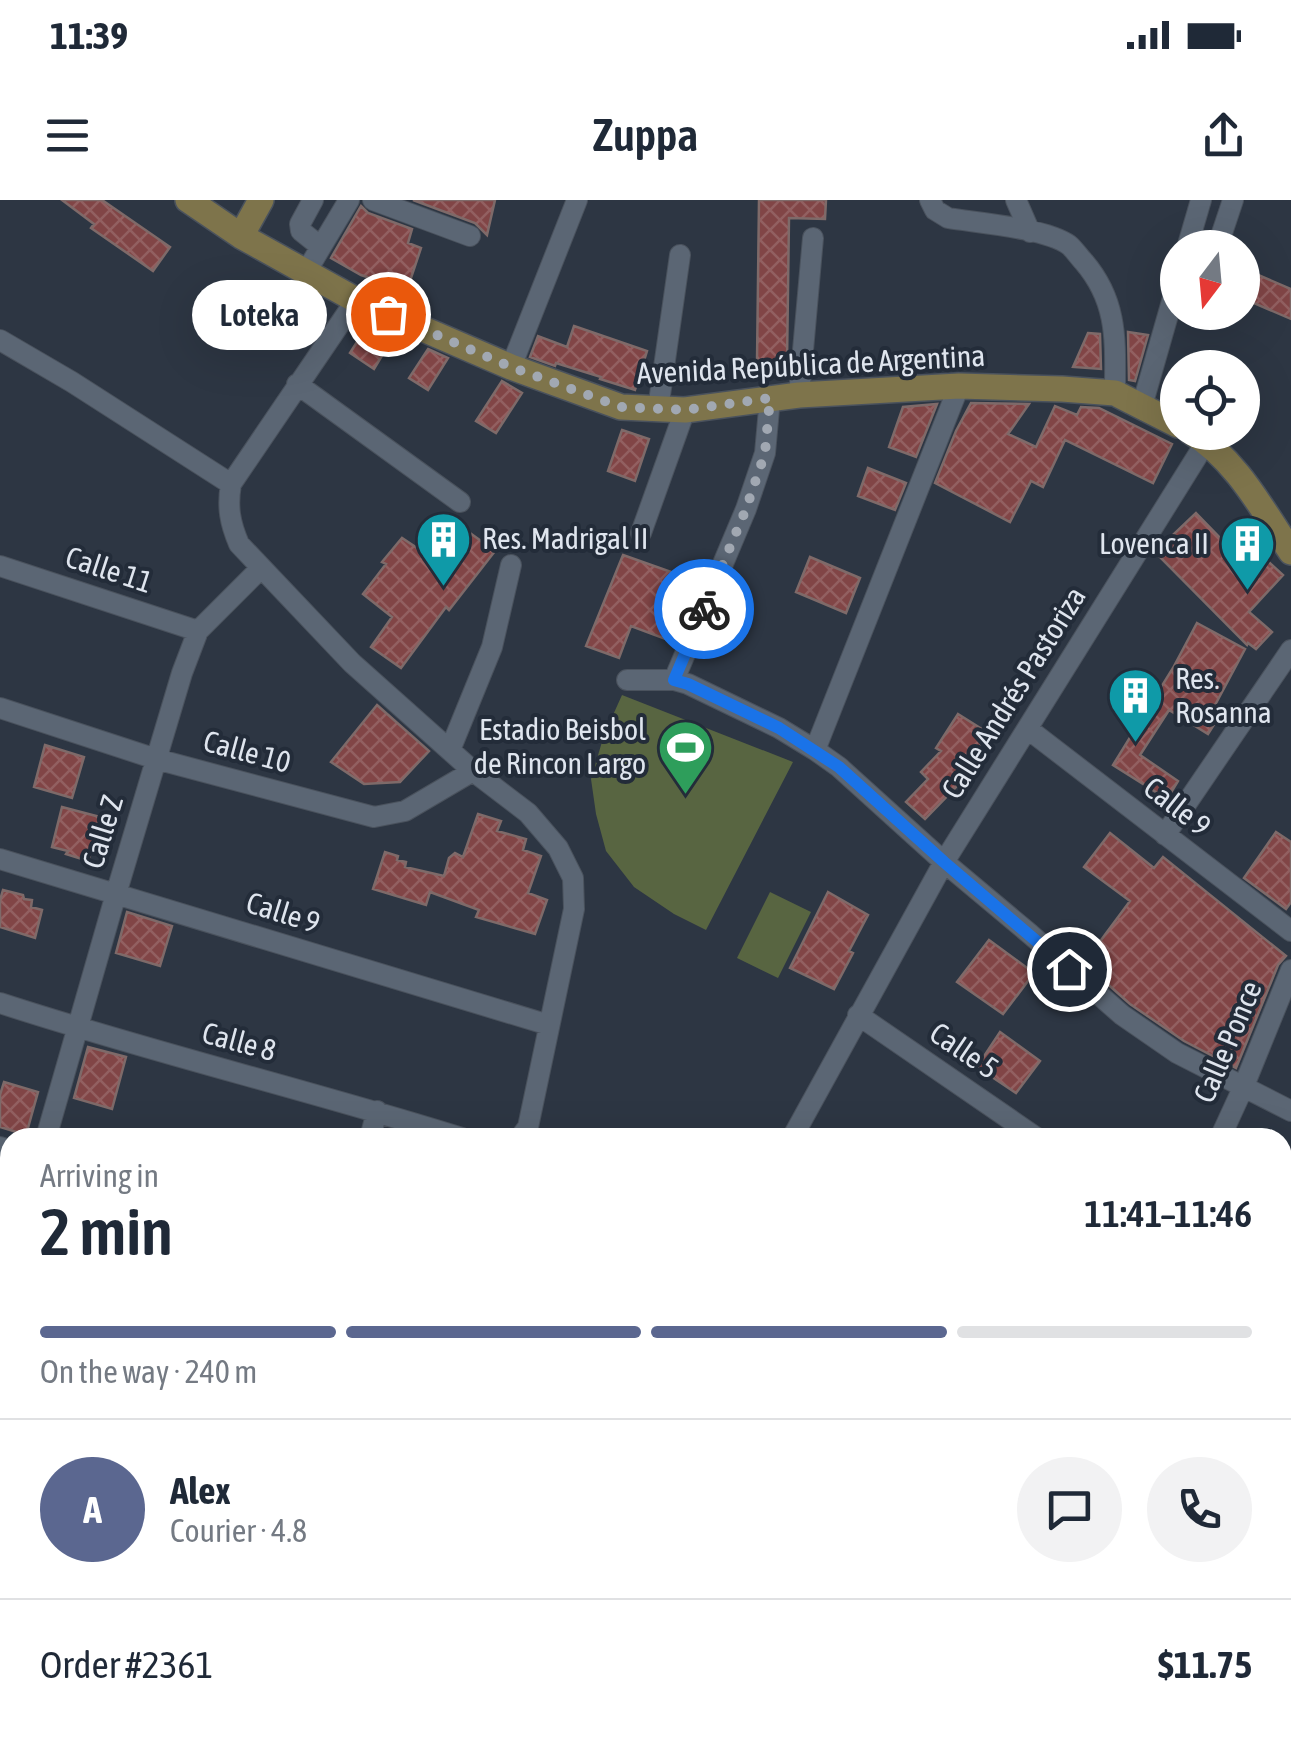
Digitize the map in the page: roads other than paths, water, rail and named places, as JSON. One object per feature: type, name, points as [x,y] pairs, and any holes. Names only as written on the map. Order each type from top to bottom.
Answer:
[{"type":"main road","name":"Avenida República de Argentina","points":[[188,200],[241,236],[356,300],[511,367],[621,407],[685,410],[799,395],[960,386],[1115,393],[1160,416]]},
{"type":"main road","points":[[241,236],[262,200]]},
{"type":"main road","points":[[1212,450],[1238,474],[1291,552]]},
{"type":"street","points":[[313,200],[300,224],[301,231],[322,246]]},
{"type":"street","points":[[306,272],[350,200]]},
{"type":"street","points":[[373,200],[470,236]]},
{"type":"street","points":[[511,367],[577,200]]},
{"type":"street","points":[[930,200],[948,218],[1044,234],[1069,245],[1094,274],[1108,299],[1115,330],[1115,393]]},
{"type":"street","points":[[1016,200],[1030,232]]},
{"type":"street","points":[[1192,230],[1200,200]]},
{"type":"street","points":[[1224,230],[1233,200]]},
{"type":"street","points":[[799,395],[812,238]]},
{"type":"street","points":[[658,409],[680,255]]},
{"type":"street","points":[[356,300],[231,484],[230,523],[239,544],[352,663],[473,771],[528,812],[558,848],[573,878],[574,909],[527,1128]]},
{"type":"street","points":[[1142,406],[1164,330]]},
{"type":"street","points":[[0,340],[231,484]]},
{"type":"street","points":[[297,384],[460,502]]},
{"type":"street","points":[[815,750],[960,386]]},
{"type":"street","points":[[674,680],[746,509],[765,453],[770,398]]},
{"type":"street","points":[[642,532],[685,410]]},
{"type":"street","name":"Calle Andrés Pastoriza","points":[[797,1128],[944,862],[1028,729],[1190,450]]},
{"type":"street","points":[[450,750],[492,648],[511,565]]},
{"type":"street","name":"Calle 11","points":[[0,566],[198,631]]},
{"type":"street","name":"Calle Z","points":[[49,1128],[182,673],[198,631],[261,568]]},
{"type":"street","points":[[1165,835],[1291,650]]},
{"type":"street","points":[[626,680],[674,680],[688,684],[815,750],[1122,1015],[1177,1053],[1291,1111]]},
{"type":"street","name":"Calle 10","points":[[0,708],[156,759],[374,817],[406,811],[473,771]]},
{"type":"street","name":"Calle 9","points":[[1028,729],[1291,931]]},
{"type":"street","name":"Calle 9","points":[[0,859],[549,1025]]},
{"type":"street","name":"Calle Ponce","points":[[1225,1128],[1291,970]]},
{"type":"street","name":"Calle 8","points":[[0,1003],[431,1128]]},
{"type":"street","name":"Calle 5","points":[[858,1015],[1022,1128]]},
{"type":"street","points":[[373,1128],[377,1111]]},
{"type":"place","name":"Loteka","points":[[388,314]]},
{"type":"place","name":"Res. Madrigal II","points":[[443,588]]},
{"type":"place","name":"Lovenca II","points":[[1248,593]]},
{"type":"place","name":"Res. Rosanna","points":[[1136,745]]},
{"type":"place","name":"Estadio Beisbol de Rincon Largo","points":[[685,796]]}]
